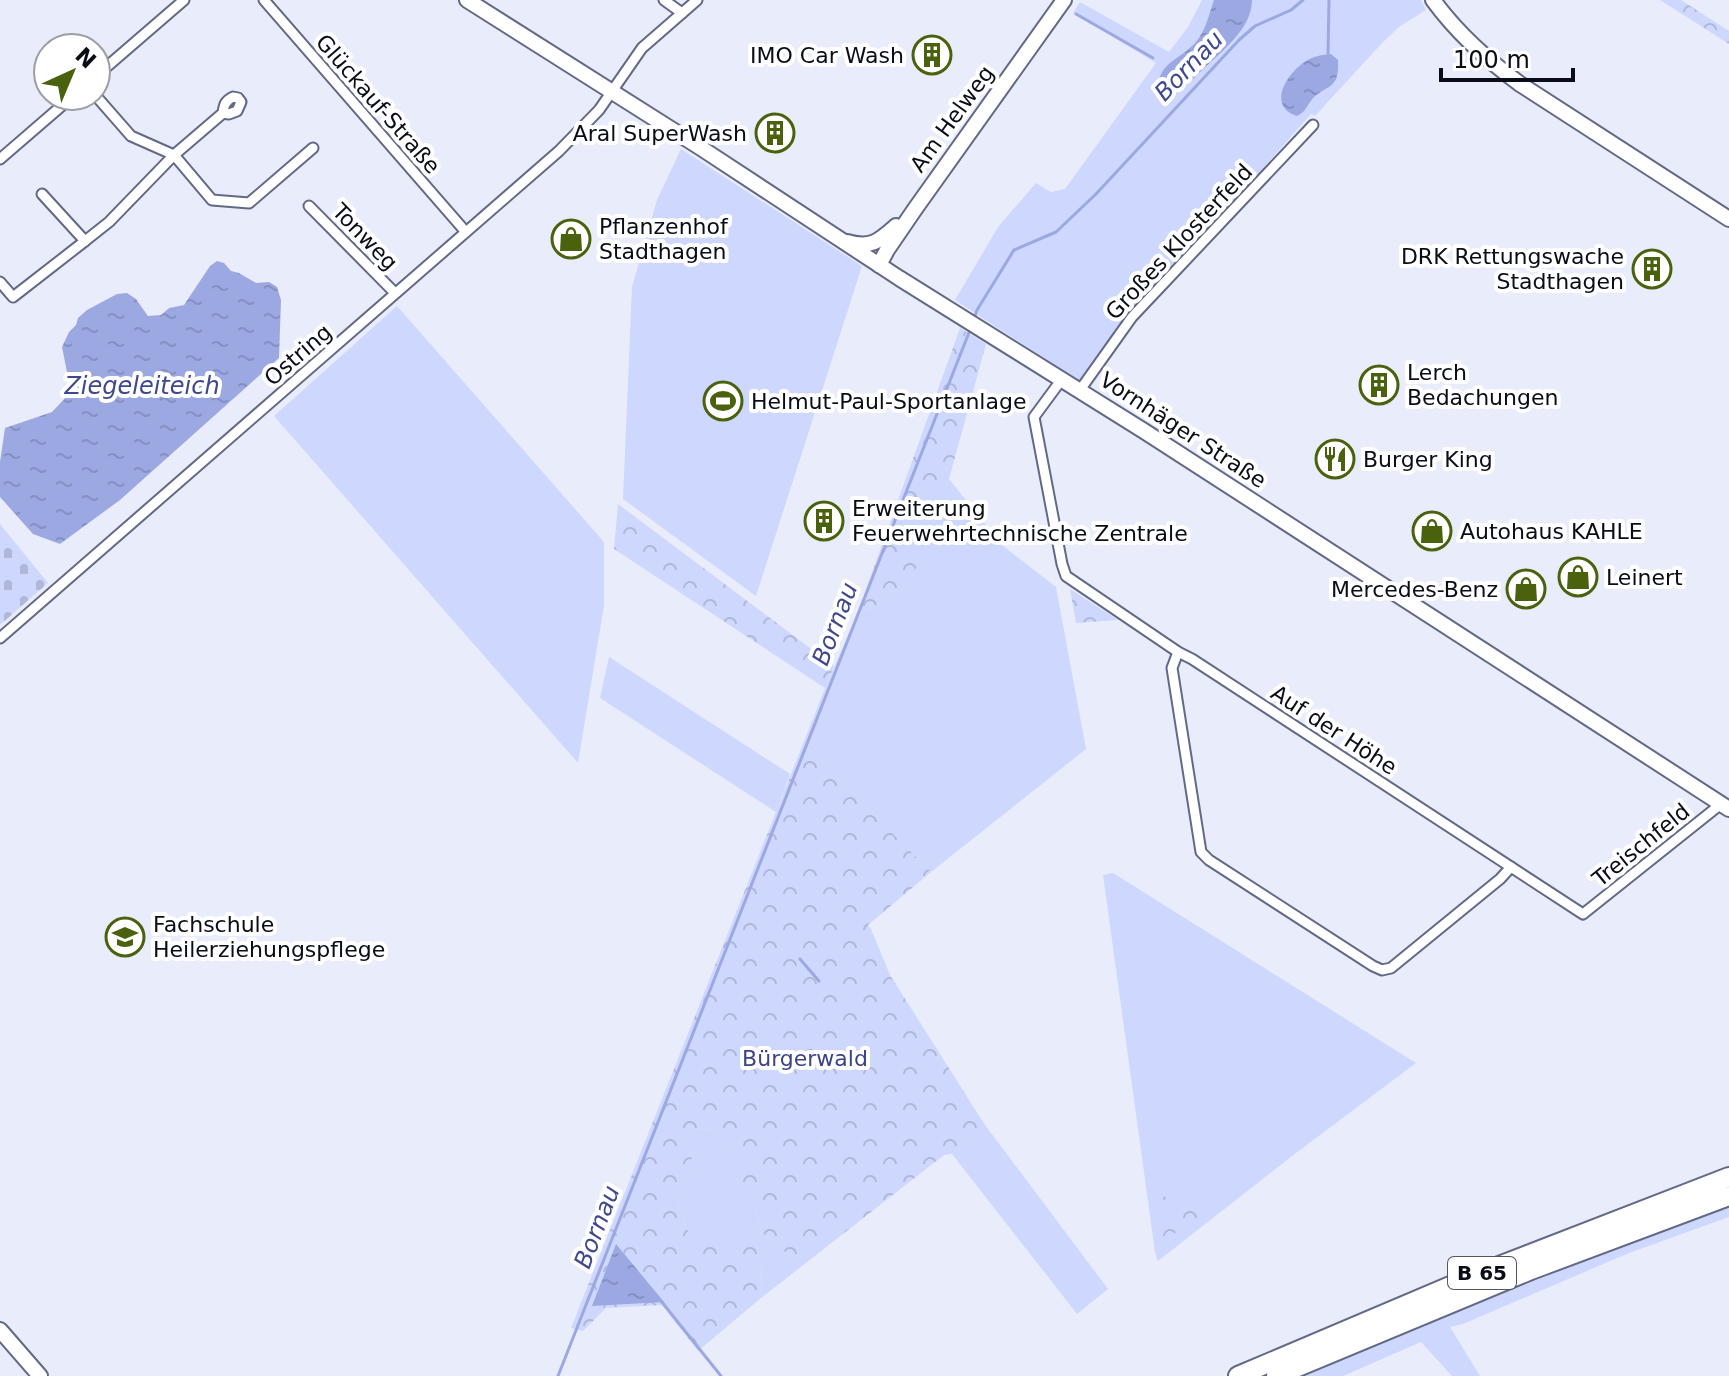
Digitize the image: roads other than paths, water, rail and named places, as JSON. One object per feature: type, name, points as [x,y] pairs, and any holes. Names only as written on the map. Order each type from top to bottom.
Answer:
[{"type":"highway","name":"B 65","points":[[1238,1376],[1481,1273],[1729,1177]]},
{"type":"highway","name":"B 65","points":[[1276,1376],[1531,1270],[1729,1196]]},
{"type":"main road","name":"Vornhäger Straße","points":[[467,0],[1725,806]]},
{"type":"main road","name":"Am Helweg","points":[[879,265],[915,209],[1064,0]]},
{"type":"main road","points":[[1433,0],[1464,37],[1520,84],[1729,219]]},
{"type":"main road","points":[[839,240],[858,245],[873,244],[915,209]]},
{"type":"main road","points":[[0,1330],[40,1376]]},
{"type":"street","points":[[112,62],[184,0]]},
{"type":"street","name":"Glückauf-Straße","points":[[264,0],[465,231]]},
{"type":"street","points":[[664,0],[682,13]]},
{"type":"street","points":[[612,91],[642,48],[697,0]]},
{"type":"street","name":"Ostring","points":[[0,638],[559,151],[599,110],[612,91]]},
{"type":"street","points":[[0,159],[54,112]]},
{"type":"street","points":[[110,112],[131,136],[174,155],[212,200],[249,203],[313,148]]},
{"type":"street","points":[[0,282],[13,297],[109,222],[174,155],[223,113]]},
{"type":"street","name":"Großes Klosterfeld","points":[[1080,390],[1132,317],[1313,125]]},
{"type":"street","points":[[42,194],[85,241]]},
{"type":"street","name":"Tonweg","points":[[309,206],[395,293]]},
{"type":"street","name":"Auf der Höhe","points":[[1062,379],[1034,417],[1066,576],[1583,914]]},
{"type":"street","points":[[1178,652],[1172,668],[1201,852],[1373,966],[1382,970],[1391,968],[1511,867]]},
{"type":"street","name":"Treischfeld","points":[[1583,914],[1725,806]]},
{"type":"water","points":[[1214,0],[1252,0],[1247,21],[1234,39],[1185,86],[1163,87],[1159,81],[1161,74],[1199,38]]},
{"type":"water","points":[[1331,54],[1338,60],[1334,83],[1315,96],[1300,115],[1288,111],[1281,97],[1292,73],[1309,59]]},
{"type":"water","name":"Ziegeleiteich","points":[[217,261],[256,283],[269,282],[277,287],[281,300],[279,358],[120,500],[60,544],[33,534],[0,497],[0,462],[5,428],[52,412],[71,392],[62,347],[78,318],[117,294],[127,293],[136,299],[148,316],[161,315],[169,308],[184,305],[210,266]]},
{"type":"water","points":[[616,1244],[664,1302],[592,1306]]},
{"type":"waterway","name":"Bornau","points":[[974,319],[1014,250],[1056,232],[1096,194],[1239,40],[1255,26],[1291,10],[1303,0]]},
{"type":"waterway","points":[[1328,54],[1329,0]]},
{"type":"waterway","points":[[1076,14],[1153,58]]},
{"type":"waterway","name":"Bornau","points":[[558,1376],[970,330]]},
{"type":"waterway","points":[[800,959],[819,981]]},
{"type":"waterway","points":[[661,1301],[721,1376]]},
{"type":"place","name":"IMO Car Wash","points":[[932,55]]},
{"type":"place","name":"Aral SuperWash","points":[[775,133]]},
{"type":"place","name":"Pflanzenhof Stadthagen","points":[[571,239]]},
{"type":"place","name":"DRK Rettungswache Stadthagen","points":[[1652,269]]},
{"type":"place","name":"Lerch Bedachungen","points":[[1379,385]]},
{"type":"place","name":"Helmut-Paul-Sportanlage","points":[[723,401]]},
{"type":"place","name":"Burger King","points":[[1335,459]]},
{"type":"place","name":"Erweiterung Feuerwehrtechnische Zentrale","points":[[824,521]]},
{"type":"place","name":"Autohaus KAHLE","points":[[1432,531]]},
{"type":"place","name":"Leinert","points":[[1578,577]]},
{"type":"place","name":"Mercedes-Benz","points":[[1526,589]]},
{"type":"place","name":"Fachschule Heilerziehungspflege","points":[[125,937]]},
{"type":"park label","name":"Bürgerwald","points":[[805,1058]]}]
